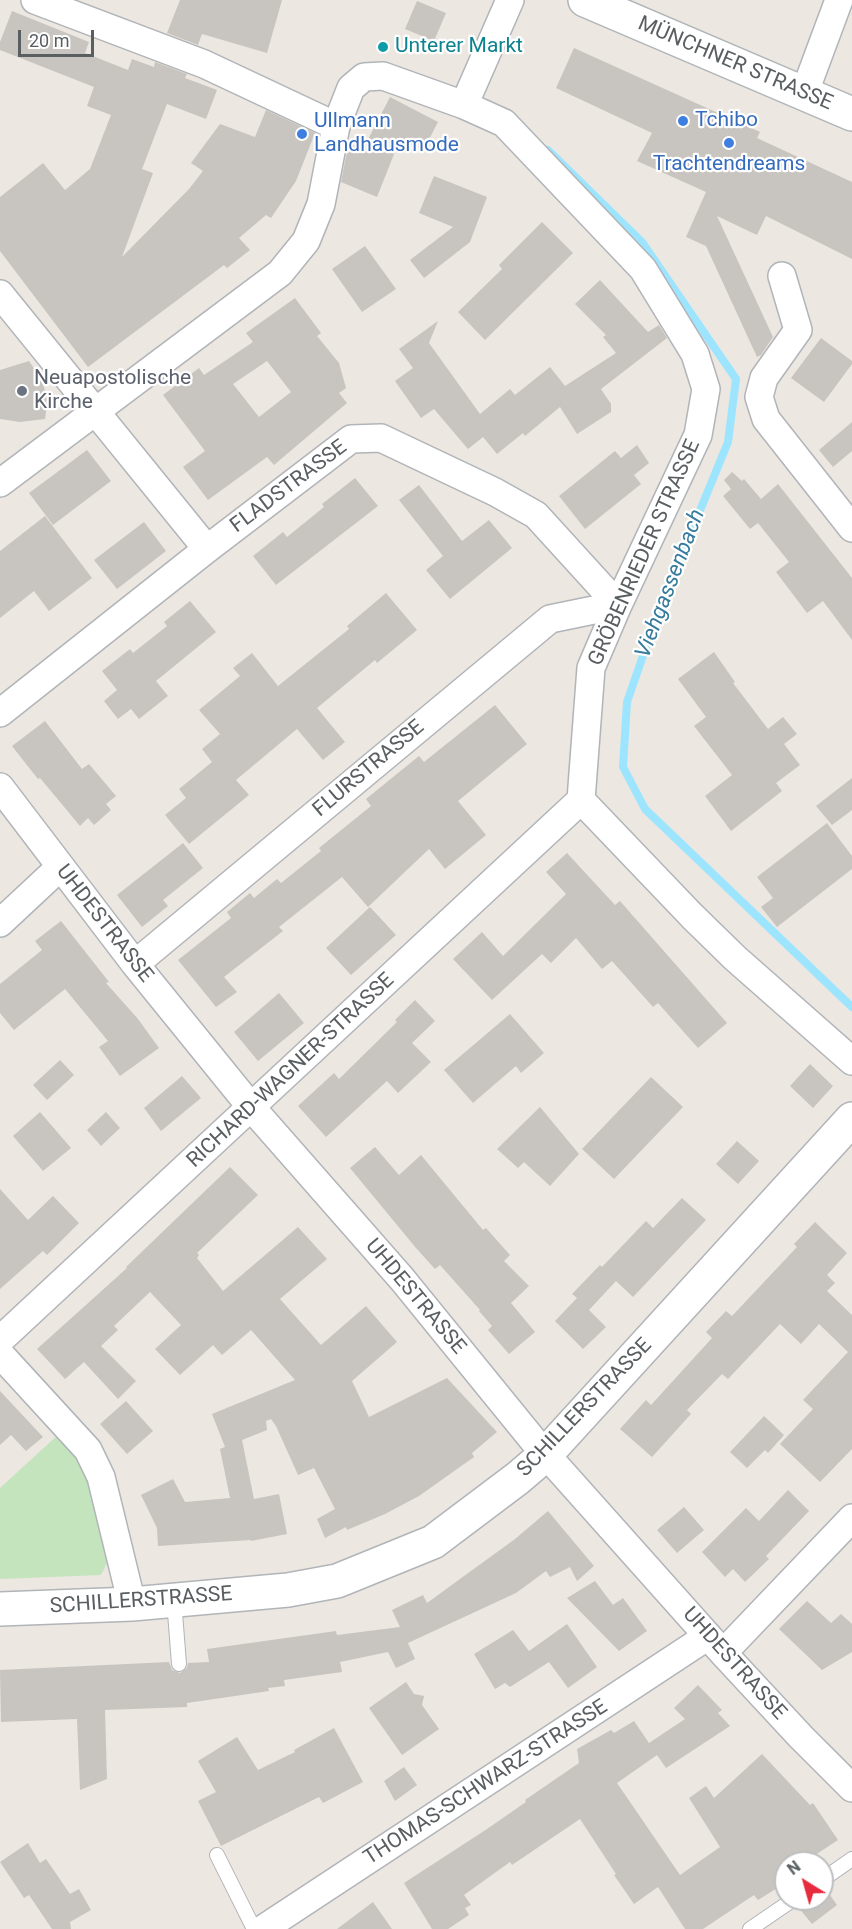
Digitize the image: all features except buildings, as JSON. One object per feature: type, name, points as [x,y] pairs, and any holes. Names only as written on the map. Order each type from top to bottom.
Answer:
[{"type":"street","points":[[35,0],[204,64],[336,126]]},
{"type":"street","points":[[464,105],[510,0]]},
{"type":"street","name":"MÜNCHNER STRASSE","points":[[585,0],[852,114]]},
{"type":"street","points":[[804,94],[839,0]]},
{"type":"street","name":"GRÖBENRIEDER STRASSE","points":[[0,483],[280,273],[306,241],[321,204],[336,126],[351,88],[364,77],[383,76],[464,105],[504,123],[643,269],[695,354],[706,389],[698,435],[591,668],[581,800]]},
{"type":"street","points":[[782,276],[798,330],[764,378],[759,397],[766,419],[852,528]]},
{"type":"street","points":[[0,294],[207,549]]},
{"type":"street","name":"FLADSTRASSE","points":[[0,714],[207,549],[351,439],[381,438],[495,492],[536,515],[618,605]]},
{"type":"street","name":"FLURSTRASSE","points":[[135,964],[549,619],[618,605]]},
{"type":"street","name":"UHDESTRASSE","points":[[0,787],[135,964],[252,1107],[402,1279],[546,1454],[715,1644],[852,1788]]},
{"type":"street","points":[[581,800],[709,933],[852,1061]]},
{"type":"street","name":"RICHARD-WAGNER-STRASSE","points":[[0,1340],[581,800]]},
{"type":"street","points":[[0,923],[60,867]]},
{"type":"street","name":"SCHILLERSTRASSE","points":[[0,1609],[132,1604],[288,1590],[337,1581],[433,1542],[546,1454],[852,1119]]},
{"type":"street","points":[[0,1354],[88,1450],[101,1477],[132,1604]]},
{"type":"street","name":"THOMAS-SCHWARZ-STRASSE","points":[[263,1929],[715,1644],[852,1518]]},
{"type":"lane","points":[[174,1600],[179,1664]]},
{"type":"lane","points":[[217,1855],[254,1929]]},
{"type":"lane","points":[[834,1872],[852,1859]]},
{"type":"lane","points":[[750,1929],[776,1911]]},
{"type":"green space","points":[[59,1434],[85,1471],[108,1551],[107,1563],[101,1575],[0,1579],[0,1488]]},
{"type":"waterway","name":"Viehgassenbach","points":[[548,150],[642,242],[736,379],[728,442],[656,618],[627,702],[623,767],[645,809],[852,1007]]},
{"type":"place","name":"Unterer Markt","points":[[383,47]]},
{"type":"place","name":"Tchibo","points":[[683,121]]},
{"type":"place","name":"Ullmann Landhausmode","points":[[302,134]]},
{"type":"place","name":"Trachtendreams","points":[[729,143]]},
{"type":"place","name":"Neuapostolische Kirche","points":[[22,391]]}]
